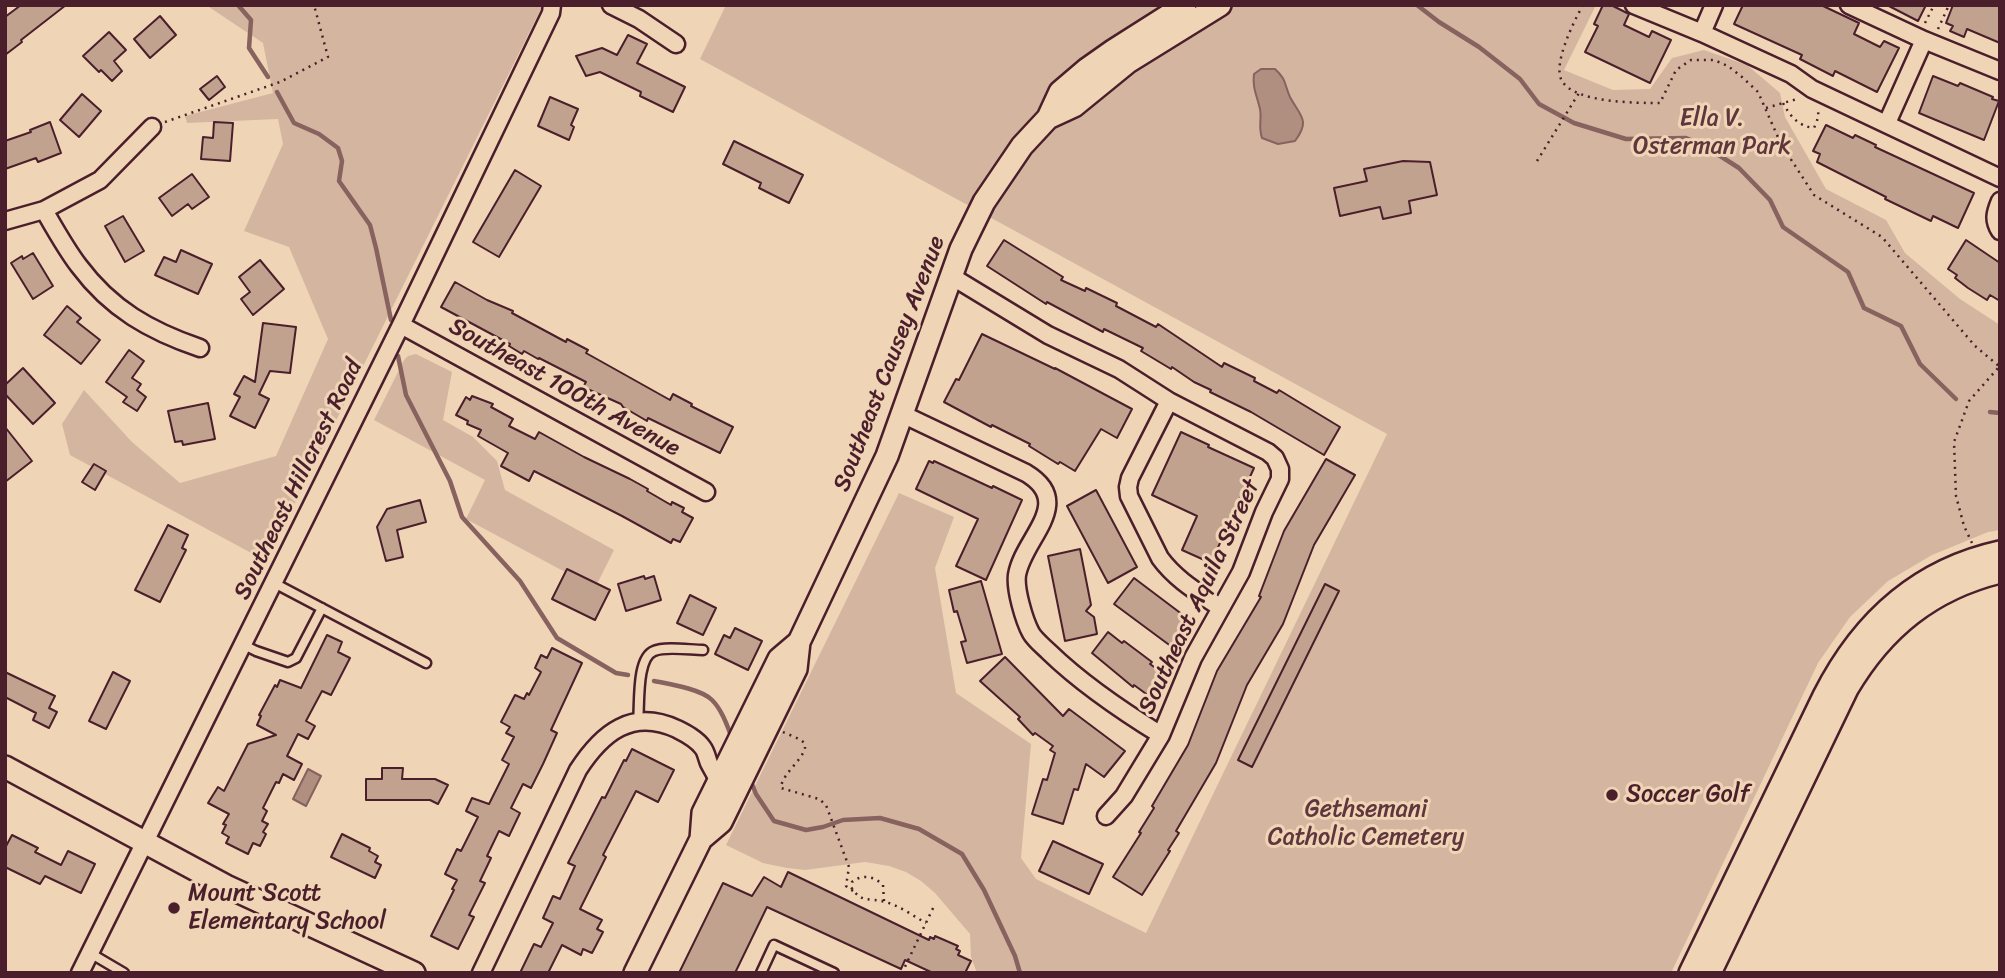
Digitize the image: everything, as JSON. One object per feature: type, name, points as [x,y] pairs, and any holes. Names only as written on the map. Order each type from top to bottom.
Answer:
[{"type":"street","name":"Southeast Hillcrest Road","points":[[80,973],[401,325],[551,13],[552,5]]},
{"type":"street","points":[[611,5],[639,19],[676,44]]},
{"type":"street","name":"Southeast Causey Avenue","points":[[635,973],[701,839],[703,813],[768,727],[796,669],[799,642],[887,456],[970,228],[999,178],[1022,146],[1048,118],[1060,92],[1114,50],[1185,5]]},
{"type":"street","name":"Southeast Causey Avenue","points":[[1048,118],[1074,106],[1128,62],[1220,5]]},
{"type":"street","points":[[1634,5],[1791,74],[1810,93],[1887,124],[2000,178]]},
{"type":"street","points":[[1702,33],[1714,5]]},
{"type":"street","points":[[1849,5],[2000,71]]},
{"type":"street","points":[[1887,124],[1924,40]]},
{"type":"street","points":[[5,221],[44,210],[100,180],[152,127]]},
{"type":"street","points":[[2000,201],[1995,223],[2000,231]]},
{"type":"street","points":[[44,210],[77,265],[119,308],[144,325],[200,348]]},
{"type":"street","name":"Southeast Aquila Street","points":[[951,276],[1048,335],[1119,369],[1169,401],[1268,452],[1275,458],[1280,469],[1277,488],[1264,512],[1241,572],[1193,658],[1161,735],[1124,796],[1106,816]]},
{"type":"street","name":"Southeast 100th Avenue","points":[[401,325],[706,492]]},
{"type":"street","points":[[1169,401],[1130,478],[1129,496],[1167,567],[1174,575],[1221,608]]},
{"type":"street","points":[[902,414],[1026,473],[1043,486],[1047,495],[1046,513],[1017,576],[1030,632],[1067,669],[1161,735]]},
{"type":"street","points":[[1690,973],[1824,696],[1847,655],[1877,619],[1900,599],[1943,572],[1989,555]]},
{"type":"street","points":[[1710,973],[1847,689],[1871,652],[1906,617],[1933,599],[1958,585],[2000,572]]},
{"type":"street","name":"Southeast Causey Avenue","points":[[726,781],[757,703],[779,659],[799,642]]},
{"type":"street","points":[[481,973],[578,769],[592,748],[611,731],[632,723],[652,721],[668,725],[686,734],[703,748],[726,781]]},
{"type":"street","points":[[5,767],[226,886],[386,963],[414,973]]},
{"type":"lane","points":[[274,583],[426,663]]},
{"type":"lane","points":[[244,645],[288,662],[296,658],[321,608]]},
{"type":"lane","points":[[638,723],[642,666],[646,655],[656,649],[703,650]]},
{"type":"lane","points":[[761,973],[774,945],[834,973]]},
{"type":"lane","points":[[90,953],[124,973]]},
{"type":"path","points":[[152,127],[280,82],[328,57],[314,5]]},
{"type":"path","points":[[1583,5],[1568,36],[1558,67],[1562,81],[1579,93],[1601,99],[1626,103],[1660,103],[1673,76],[1683,64],[1691,60],[1714,60],[1728,66],[1758,92],[1782,144],[1814,195],[1882,237],[1957,326],[1999,367],[1969,401],[1954,442],[1956,496],[1964,526],[1989,555]]},
{"type":"path","points":[[1924,40],[1938,30],[1949,5]]},
{"type":"path","points":[[1537,161],[1579,93]]},
{"type":"path","points":[[1766,108],[1810,93],[1818,112],[1814,128],[1798,123],[1783,103]]},
{"type":"path","points":[[768,727],[805,744],[806,748],[800,758],[780,783],[781,788],[819,799],[826,805],[849,867],[846,886],[859,897],[884,901],[926,923]]},
{"type":"path","points":[[853,891],[850,887],[854,880],[859,877],[873,877],[883,884],[884,901]]},
{"type":"path","points":[[902,973],[935,904]]},
{"type":"green space","points":[[206,5],[543,5],[266,561],[70,455],[62,424],[84,390],[132,442],[180,483],[276,456],[328,339],[289,247],[244,231],[283,144],[278,119],[187,123],[185,116],[273,93],[263,43]]},
{"type":"green space","points":[[726,5],[1596,5],[1564,70],[1613,90],[1650,89],[1672,58],[1704,50],[1747,65],[1780,93],[1785,117],[1826,189],[1886,220],[1905,253],[1960,299],[2000,325],[2000,530],[1988,532],[1932,555],[1888,581],[1850,617],[1818,663],[1671,973],[977,973],[971,957],[970,934],[935,893],[906,872],[865,862],[805,870],[787,868],[763,863],[726,845],[899,493],[954,517],[935,568],[956,693],[1031,744],[1021,858],[1036,879],[1146,933],[1387,434],[700,59]]},
{"type":"green space","points":[[416,354],[452,372],[443,420],[473,437],[497,461],[505,490],[614,550],[595,588],[466,519],[485,480],[374,420],[404,360]]},
{"type":"shaded area","points":[[1261,69],[1275,69],[1279,73],[1302,118],[1302,128],[1295,141],[1278,144],[1262,138],[1260,109],[1254,87],[1254,74]]},
{"type":"shaded area","points":[[308,769],[321,776],[306,806],[293,799]]},
{"type":"building","points":[[21,5],[66,5],[5,55],[5,17]]},
{"type":"building","points":[[1603,5],[1611,5],[1629,14],[1624,25],[1649,37],[1652,31],[1671,40],[1650,83],[1585,52],[1598,26],[1594,24]]},
{"type":"building","points":[[1743,5],[1821,5],[1859,23],[1854,34],[1880,47],[1884,41],[1899,48],[1877,92],[1835,71],[1833,76],[1800,59],[1802,55],[1734,24]]},
{"type":"building","points":[[1887,5],[1926,5],[1918,21]]},
{"type":"building","points":[[1953,5],[2000,5],[2000,43],[1967,29],[1964,37],[1950,31],[1953,26],[1946,23]]},
{"type":"building","points":[[160,16],[176,35],[150,58],[134,39]]},
{"type":"building","points":[[109,32],[126,50],[114,61],[122,71],[112,81],[83,56]]},
{"type":"building","points":[[628,35],[647,44],[637,63],[685,87],[673,112],[640,96],[641,92],[600,72],[586,76],[576,56],[602,48],[617,55]]},
{"type":"building","points":[[217,76],[225,87],[209,100],[200,89]]},
{"type":"building","points":[[1933,76],[1958,86],[1960,83],[1999,101],[1984,140],[1919,113]]},
{"type":"building","points":[[82,94],[101,111],[79,137],[60,120]]},
{"type":"building","points":[[550,97],[578,109],[571,125],[574,127],[569,140],[538,126]]},
{"type":"building","points":[[50,122],[61,153],[38,162],[36,158],[5,169],[5,141]]},
{"type":"building","points":[[214,122],[233,123],[230,161],[201,159],[203,137],[213,138]]},
{"type":"building","points":[[1826,125],[1853,138],[1855,135],[1974,193],[1958,228],[1933,216],[1931,221],[1817,162],[1820,154],[1813,151]]},
{"type":"building","points":[[734,141],[803,175],[789,203],[759,188],[761,183],[723,164]]},
{"type":"building","points":[[1403,161],[1430,162],[1437,195],[1409,201],[1411,213],[1383,219],[1380,207],[1340,216],[1334,188],[1367,181],[1364,169]]},
{"type":"building","points":[[515,170],[541,186],[499,257],[473,242]]},
{"type":"building","points":[[192,174],[209,197],[192,209],[188,204],[172,216],[159,198]]},
{"type":"building","points":[[123,216],[144,251],[125,262],[105,226]]},
{"type":"building","points":[[1004,240],[1063,277],[1061,280],[1117,303],[1116,306],[1156,327],[1158,324],[1222,367],[1224,363],[1255,378],[1254,381],[1277,393],[1279,390],[1340,427],[1324,455],[1251,412],[1210,392],[1211,390],[1172,367],[1171,369],[1141,351],[1143,348],[1104,329],[1103,332],[1047,302],[1046,304],[987,266]]},
{"type":"building","points":[[1966,240],[2000,263],[2000,301],[1990,295],[1987,300],[1955,278],[1957,275],[1948,269]]},
{"type":"building","points":[[181,250],[212,264],[198,294],[155,275],[164,257],[176,262]]},
{"type":"building","points":[[33,253],[53,286],[33,299],[11,263]]},
{"type":"building","points":[[260,260],[284,289],[253,315],[241,299],[250,292],[239,277]]},
{"type":"building","points":[[455,282],[566,342],[567,339],[588,350],[586,353],[670,400],[673,394],[733,427],[720,453],[648,418],[647,421],[621,404],[583,387],[586,382],[524,351],[522,354],[509,346],[510,344],[441,307]]},
{"type":"building","points":[[67,306],[81,318],[77,322],[100,340],[81,364],[44,335]]},
{"type":"building","points":[[263,323],[296,327],[290,373],[270,371],[259,394],[269,399],[255,428],[230,416],[240,397],[234,394],[244,376],[255,382]]},
{"type":"building","points":[[982,334],[1055,368],[1132,409],[1117,438],[1101,429],[1075,471],[1060,462],[1058,464],[1029,446],[1030,444],[944,402],[956,379],[959,380]]},
{"type":"building","points":[[129,350],[144,361],[132,378],[141,384],[137,390],[146,397],[137,411],[123,402],[127,397],[106,382]]},
{"type":"building","points":[[23,368],[55,403],[33,424],[5,394],[5,385]]},
{"type":"building","points":[[472,396],[493,404],[491,407],[513,419],[509,426],[535,439],[539,432],[630,479],[671,505],[672,502],[684,508],[682,512],[693,518],[680,542],[673,539],[671,543],[534,471],[529,481],[501,466],[508,453],[478,436],[481,430],[456,415],[466,397],[470,400]]},
{"type":"building","points":[[208,403],[215,439],[183,445],[182,441],[175,442],[168,411]]},
{"type":"building","points":[[5,427],[32,461],[5,482]]},
{"type":"building","points":[[1181,432],[1254,468],[1211,563],[1182,550],[1197,516],[1152,495]]},
{"type":"building","points":[[1326,459],[1355,475],[1314,545],[1283,624],[1247,685],[1216,763],[1176,831],[1179,833],[1168,850],[1170,851],[1142,895],[1113,877],[1141,833],[1139,832],[1154,808],[1152,806],[1188,745],[1217,671],[1261,597],[1259,596],[1284,531]]},
{"type":"building","points":[[929,461],[1022,500],[986,580],[956,566],[978,519],[916,489]]},
{"type":"building","points":[[94,464],[106,471],[95,490],[82,482]]},
{"type":"building","points":[[1096,490],[1137,567],[1108,583],[1067,506]]},
{"type":"building","points":[[420,500],[426,522],[397,530],[403,557],[386,561],[377,527],[387,509]]},
{"type":"building","points":[[168,525],[188,535],[182,548],[186,550],[160,602],[135,590]]},
{"type":"building","points":[[1080,549],[1091,605],[1086,611],[1094,617],[1097,634],[1065,641],[1048,556]]},
{"type":"building","points":[[567,569],[610,590],[595,620],[552,599]]},
{"type":"building","points":[[644,576],[645,579],[654,576],[661,600],[626,611],[618,584]]},
{"type":"building","points":[[1134,578],[1191,621],[1172,647],[1114,604]]},
{"type":"building","points":[[981,581],[1002,654],[967,663],[961,642],[966,641],[957,611],[954,612],[949,590]]},
{"type":"building","points":[[1325,584],[1339,591],[1252,767],[1238,760]]},
{"type":"building","points":[[690,595],[716,608],[703,635],[677,623]]},
{"type":"building","points":[[735,628],[762,641],[748,670],[715,654],[724,635],[730,638]]},
{"type":"building","points":[[1108,632],[1152,662],[1150,664],[1165,675],[1149,696],[1134,685],[1133,687],[1092,653]]},
{"type":"building","points":[[327,635],[342,642],[338,652],[350,658],[331,695],[322,691],[306,721],[315,726],[308,739],[298,734],[287,756],[302,764],[294,780],[283,774],[279,783],[276,782],[263,808],[267,811],[262,821],[268,824],[263,832],[266,834],[260,846],[253,843],[248,854],[226,843],[229,837],[222,833],[226,825],[223,824],[229,814],[208,803],[218,787],[224,791],[248,744],[276,735],[257,725],[261,716],[259,715],[280,680],[301,688]]},
{"type":"building","points":[[552,648],[582,663],[551,730],[557,733],[543,764],[531,788],[523,784],[511,808],[520,813],[509,836],[499,831],[487,856],[491,858],[480,881],[485,883],[469,915],[474,917],[458,949],[431,936],[457,880],[445,874],[457,849],[461,851],[478,817],[466,811],[472,798],[489,804],[509,764],[502,760],[514,737],[506,733],[510,727],[501,722],[515,695],[524,699],[527,693],[529,695],[541,672],[535,668],[541,655],[547,658]]},
{"type":"building","points":[[1005,657],[1063,716],[1069,709],[1125,751],[1104,777],[1086,764],[1078,790],[1074,789],[1063,824],[1032,814],[1043,779],[1047,780],[1055,753],[1050,750],[1053,746],[1035,733],[1033,735],[1018,719],[1020,717],[980,681]]},
{"type":"building","points":[[5,672],[55,696],[49,708],[57,712],[49,728],[33,720],[36,713],[5,697]]},
{"type":"building","points":[[113,672],[130,681],[106,729],[89,721]]},
{"type":"building","points":[[632,749],[674,770],[658,802],[636,791],[603,855],[606,857],[580,909],[602,920],[597,929],[603,932],[592,953],[583,949],[581,955],[562,945],[548,973],[520,973],[534,944],[541,947],[553,923],[543,918],[553,896],[560,899],[575,866],[568,863],[602,797],[605,798]]},
{"type":"building","points":[[382,768],[403,768],[402,779],[435,779],[448,785],[438,804],[430,800],[366,800],[366,779],[382,779]]},
{"type":"building","points":[[342,834],[370,848],[369,851],[378,856],[375,862],[381,865],[375,878],[331,857]]},
{"type":"building","points":[[12,835],[38,848],[35,852],[61,865],[68,851],[95,864],[81,893],[45,876],[40,884],[5,867],[5,848]]},
{"type":"building","points":[[1053,841],[1103,864],[1089,894],[1039,871]]},
{"type":"building","points":[[788,872],[929,940],[935,936],[958,946],[958,955],[971,961],[965,973],[933,973],[905,960],[901,969],[767,907],[735,973],[679,973],[723,883],[752,896],[764,877],[781,887]]},
{"type":"waterway","points":[[238,5],[251,20],[249,48],[268,77]]},
{"type":"waterway","points":[[1417,5],[1520,79],[1539,104],[1574,123],[1626,139],[1686,138],[1703,145],[1739,168],[1770,200],[1783,227],[1848,272],[1864,308],[1901,326],[1920,364],[1956,399]]},
{"type":"waterway","points":[[277,92],[294,123],[319,134],[338,148],[342,161],[339,181],[370,225],[391,320]]},
{"type":"waterway","points":[[398,356],[406,395],[450,481],[462,517],[520,581],[557,638],[616,673],[628,675]]},
{"type":"waterway","points":[[1990,412],[2000,413]]},
{"type":"waterway","points":[[654,681],[707,696],[719,708],[732,738]]},
{"type":"waterway","points":[[750,779],[756,794],[774,821],[806,830],[843,820],[880,818],[919,829],[962,854],[984,890],[1015,956],[1020,973]]},
{"type":"place","name":"Soccer Golf","points":[[1612,795]]},
{"type":"place","name":"Mount Scott Elementary School","points":[[174,908]]},
{"type":"park label","name":"Ella V. Osterman Park","points":[[1712,133]]},
{"type":"park label","name":"Gethsemani Catholic Cemetery","points":[[1366,824]]}]
